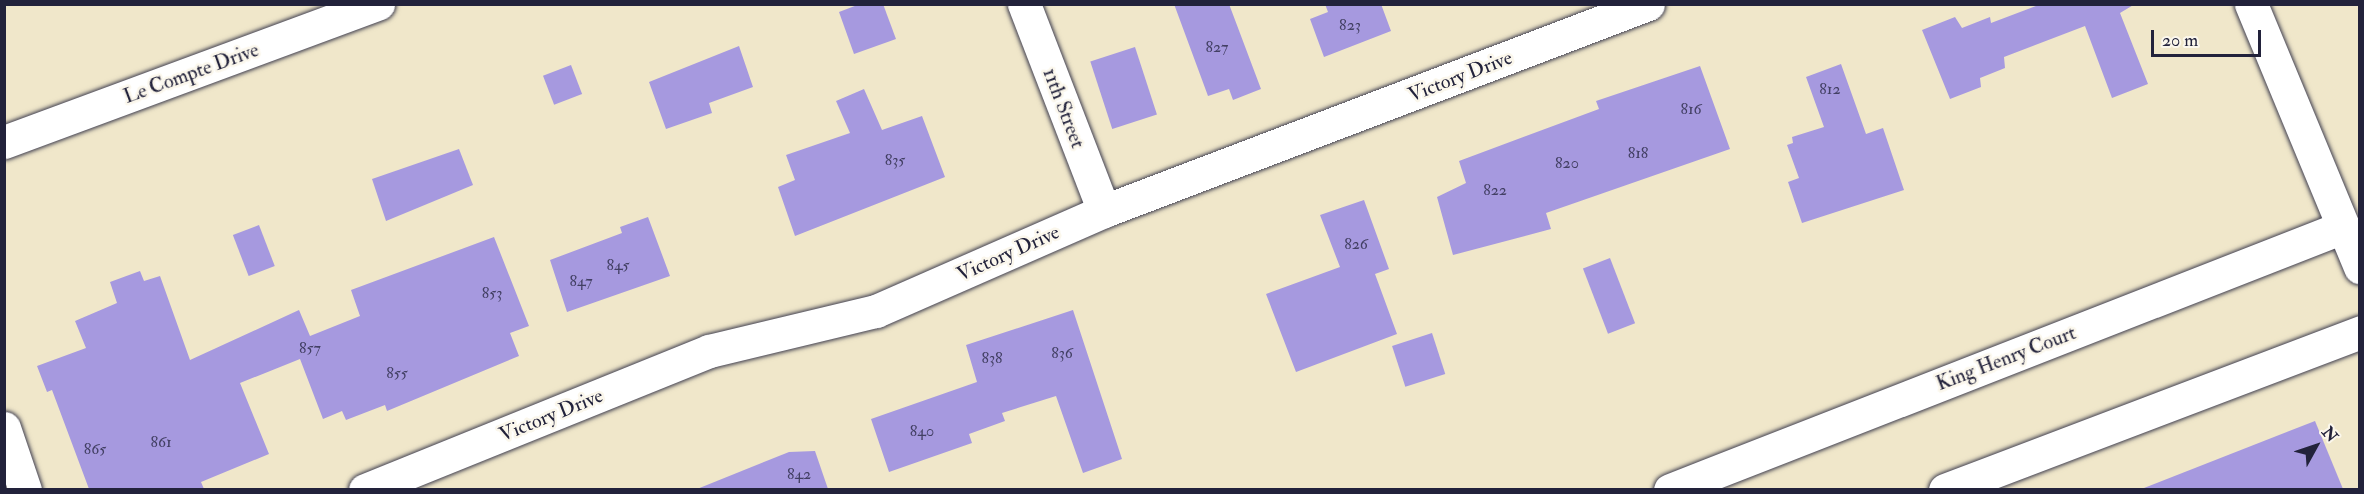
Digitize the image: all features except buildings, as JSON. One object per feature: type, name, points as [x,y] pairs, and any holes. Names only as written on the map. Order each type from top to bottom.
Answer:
[{"type":"main road","name":"Le Compte Drive","points":[[4,142],[378,4]]},
{"type":"main road","name":"11th Street","points":[[1024,4],[1104,211]]},
{"type":"main road","name":"Victory Drive","points":[[365,489],[709,351],[876,311],[1104,211],[1648,4]]},
{"type":"main road","points":[[2251,4],[2360,267]]},
{"type":"main road","points":[[2271,52],[2277,4]]},
{"type":"main road","name":"King Henry Court","points":[[1670,489],[1715,481],[2343,226]]},
{"type":"main road","points":[[1945,489],[2360,332]]},
{"type":"main road","points":[[4,428],[26,489]]}]
